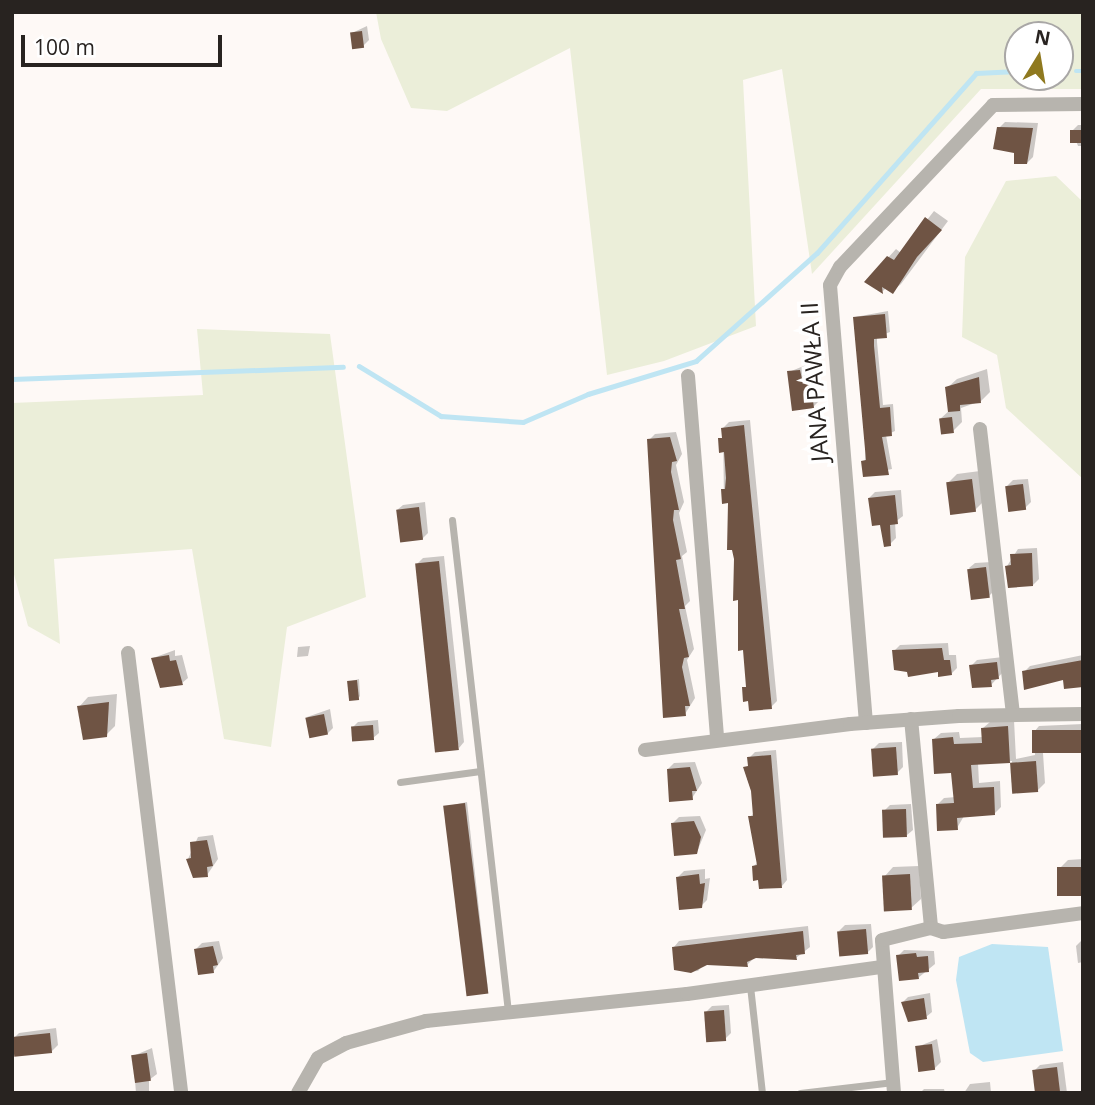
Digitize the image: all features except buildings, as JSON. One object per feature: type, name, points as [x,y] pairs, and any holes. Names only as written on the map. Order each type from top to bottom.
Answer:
[{"type":"street","name":"JANA PAWŁA II","points":[[866,723],[828,307],[830,285],[840,267],[993,105],[1083,104]]},
{"type":"street","points":[[688,376],[718,740]]},
{"type":"street","points":[[980,429],[1013,714]]},
{"type":"street","points":[[128,653],[181,1093]]},
{"type":"street","points":[[645,750],[850,724],[1013,714],[1083,714]]},
{"type":"street","points":[[911,719],[931,928]]},
{"type":"street","points":[[894,1087],[880,948],[890,936],[931,928],[943,932],[1083,913]]},
{"type":"street","points":[[298,1093],[318,1058],[346,1043],[426,1021],[750,986],[882,967]]},
{"type":"lane","points":[[452,520],[508,1012]]},
{"type":"lane","points":[[400,782],[480,771]]},
{"type":"lane","points":[[750,986],[762,1093]]},
{"type":"lane","points":[[800,1093],[894,1087]]},
{"type":"green space","points":[[376,12],[1083,12],[1083,89],[1074,89],[1074,21],[1004,21],[1004,89],[981,89],[812,274],[782,69],[743,80],[756,326],[664,361],[607,375],[570,48],[447,111],[411,108],[381,39]]},
{"type":"green space","points":[[1056,176],[1083,202],[1083,479],[1006,408],[997,355],[962,337],[965,257],[1006,181]]},
{"type":"green space","points":[[197,329],[330,334],[366,597],[287,627],[271,747],[224,739],[192,549],[54,559],[60,644],[28,626],[12,567],[12,403],[203,395]]},
{"type":"water","points":[[992,944],[1048,947],[1063,1051],[983,1062],[970,1053],[956,980],[959,957]]},
{"type":"waterway","points":[[1076,71],[1083,71]]},
{"type":"waterway","points":[[359,366],[441,416],[523,422],[588,394],[696,361],[817,253],[976,73],[1004,72]]},
{"type":"waterway","points":[[12,379],[343,367]]}]
